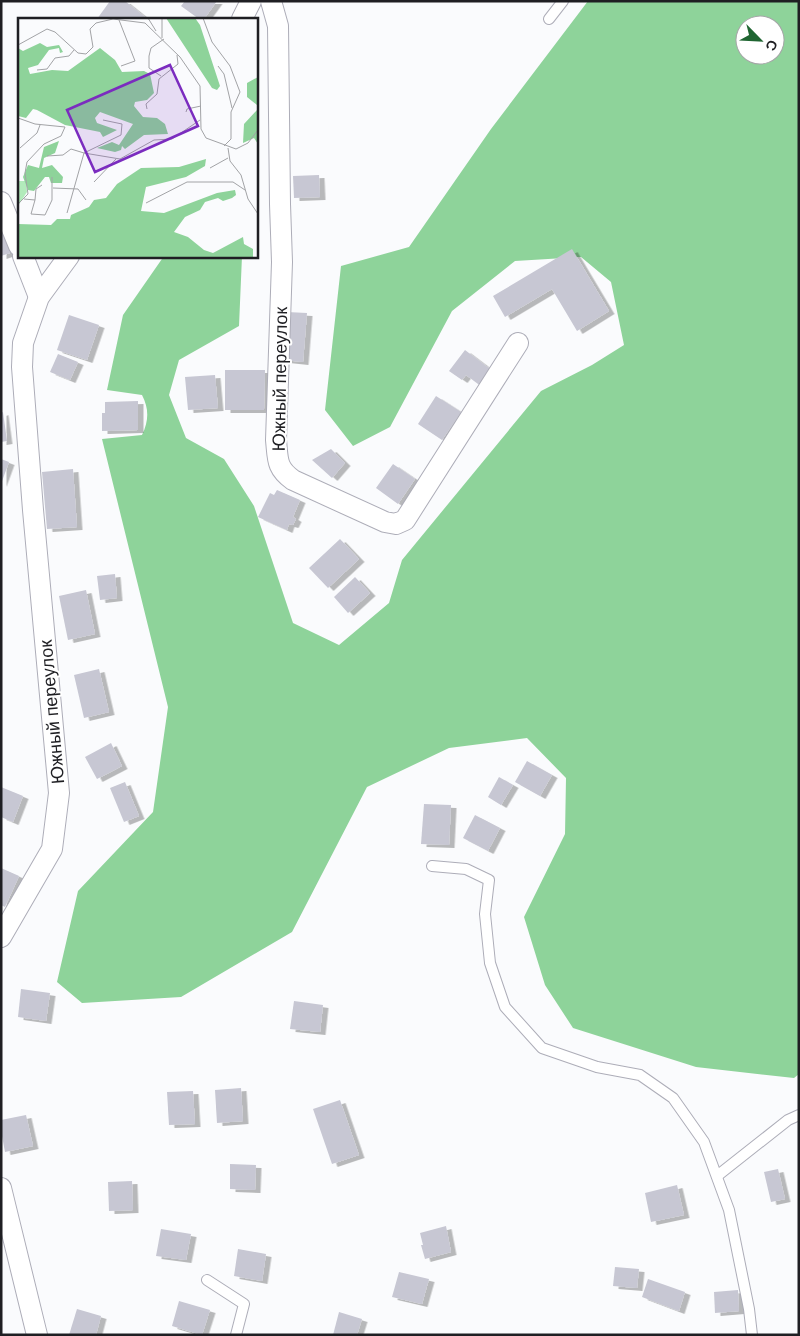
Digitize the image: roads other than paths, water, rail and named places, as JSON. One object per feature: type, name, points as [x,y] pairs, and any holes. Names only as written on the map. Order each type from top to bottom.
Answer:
[{"type":"street","points":[[242,18],[251,1]]},
{"type":"street","name":"Южный переулок","points":[[271,1],[278,26],[282,262],[276,440],[279,465],[284,473],[294,480],[385,522],[396,524],[405,520],[518,343]]},
{"type":"street","points":[[1,202],[18,244]]},
{"type":"street","points":[[24,258],[39,297]]},
{"type":"street","name":"Южный переулок","points":[[1,937],[52,849],[59,792],[22,367],[23,343],[39,297],[68,258]]},
{"type":"street","points":[[1,1188],[37,1335]]},
{"type":"lane","points":[[549,19],[563,1]]},
{"type":"lane","points":[[432,866],[466,869],[489,880],[485,914],[490,964],[504,1007],[542,1048],[597,1068],[640,1075],[673,1098],[704,1142],[730,1210],[752,1335]]},
{"type":"lane","points":[[717,1176],[788,1120],[799,1115]]},
{"type":"lane","points":[[208,1280],[244,1304],[236,1335]]}]
